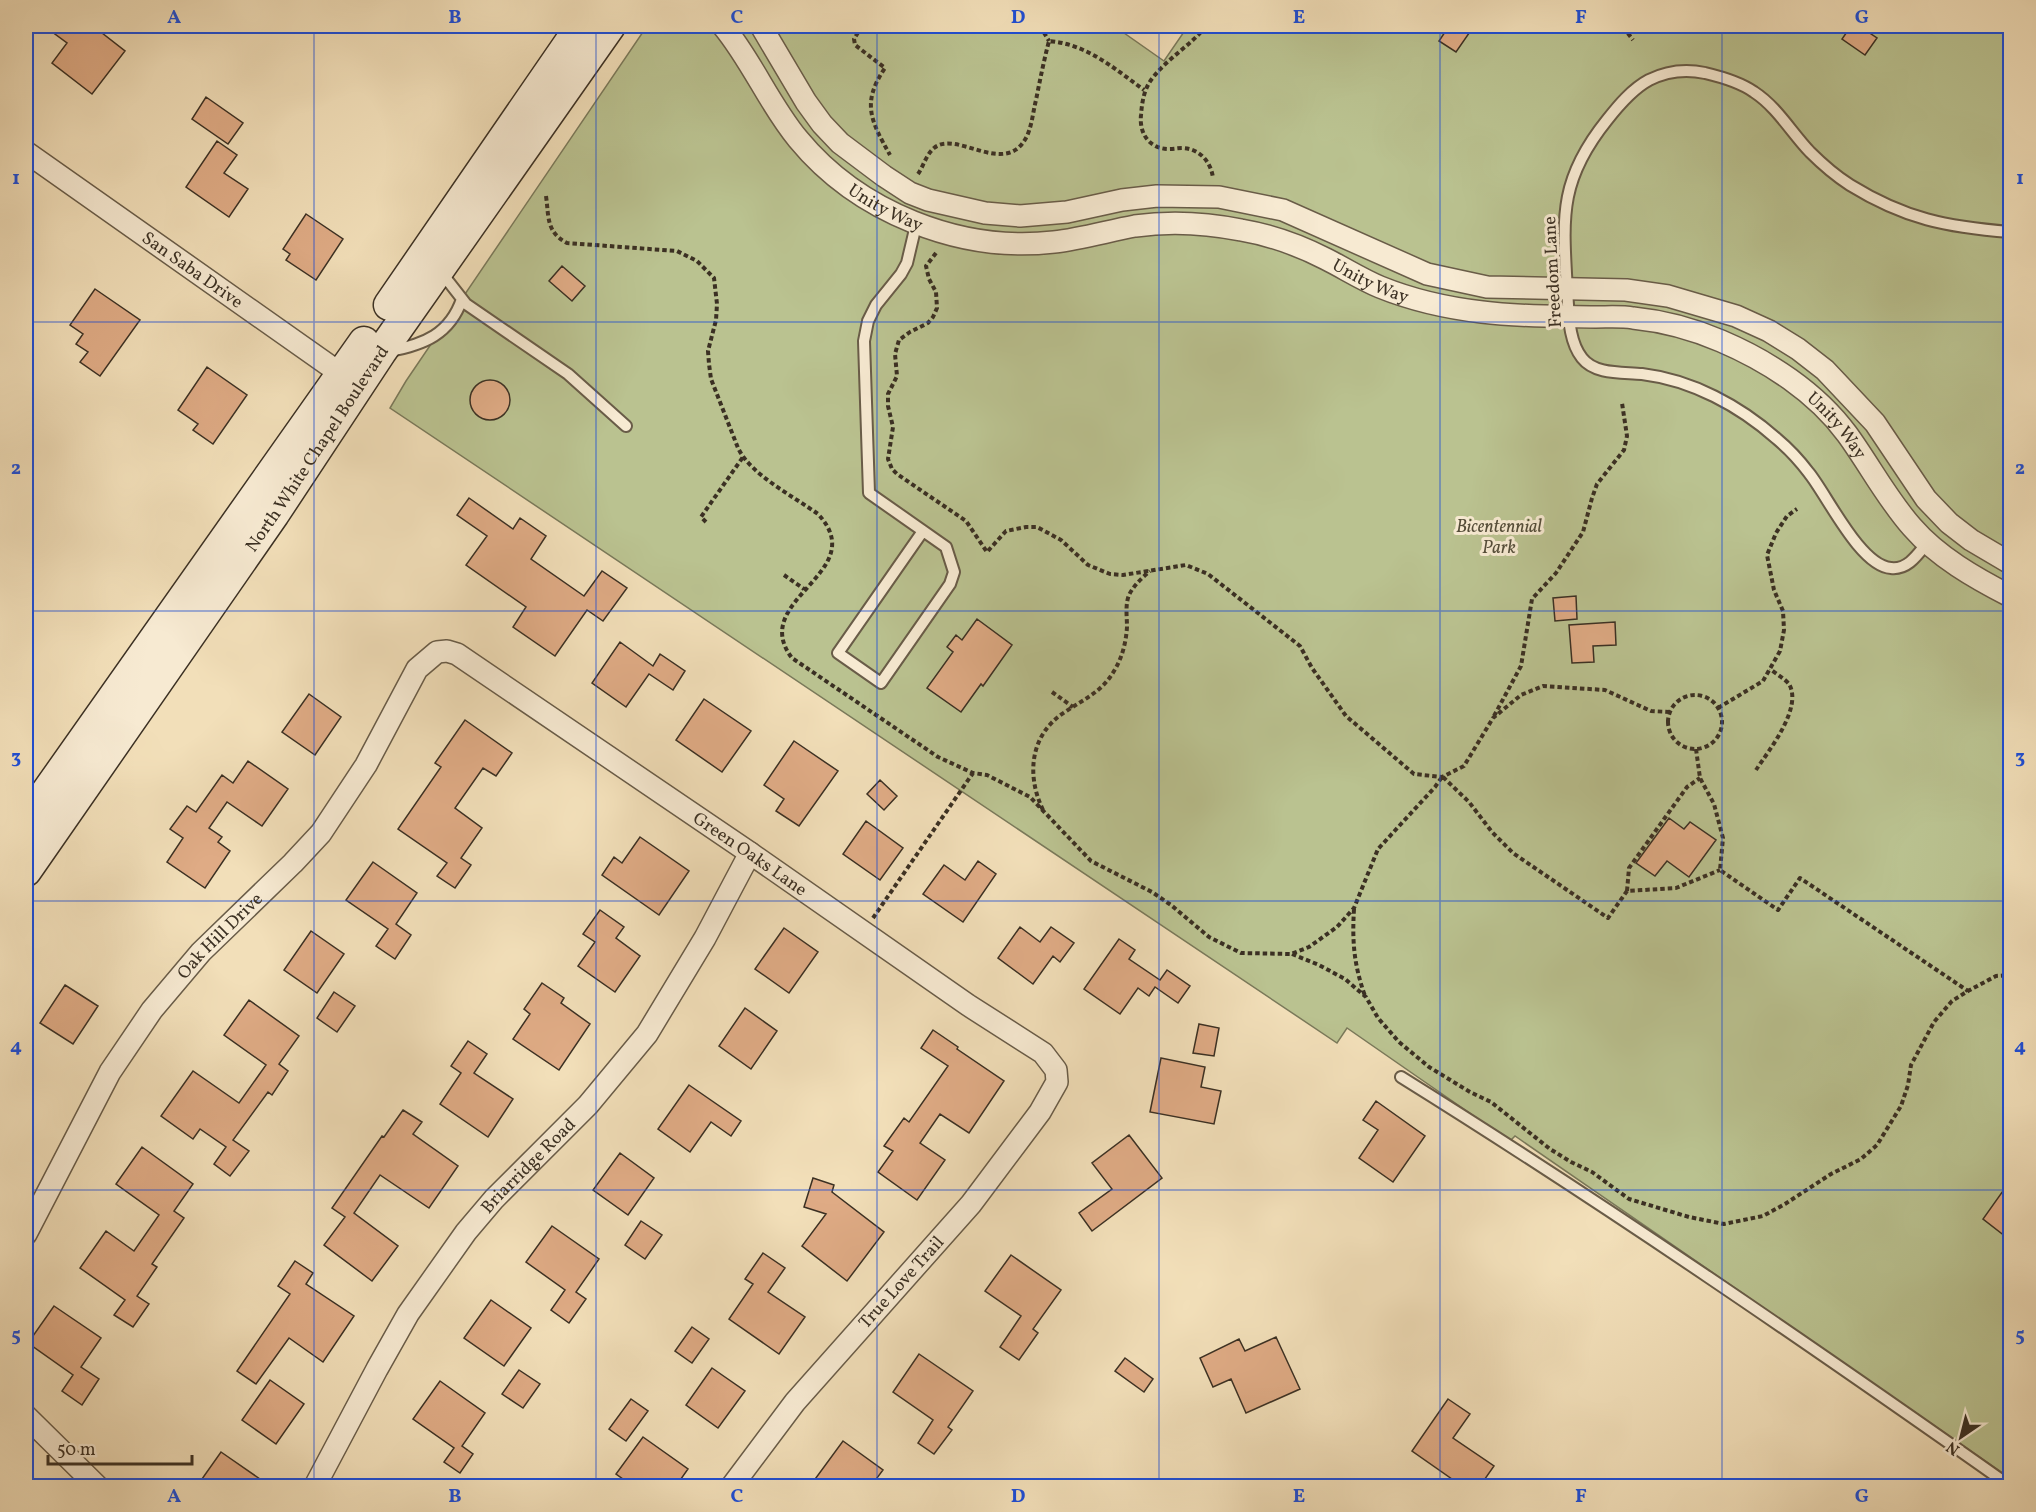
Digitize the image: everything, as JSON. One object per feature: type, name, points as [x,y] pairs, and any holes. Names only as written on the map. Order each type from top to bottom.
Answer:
[{"type":"main road","name":"North White Chapel Boulevard","points":[[26,821],[350,380],[581,26]]},
{"type":"main road","name":"North White Chapel Boulevard","points":[[26,868],[274,514],[350,380],[381,352],[610,26]]},
{"type":"street","name":"Unity Way","points":[[723,26],[750,63],[781,116],[824,167],[872,203],[916,225],[976,240],[1009,244],[1067,241],[1108,231],[1163,223],[1240,229],[1303,248],[1359,277],[1404,296],[1482,312],[1527,316],[1632,317],[1685,328],[1718,339],[1756,357],[1787,377],[1819,403],[1844,430],[1910,526],[1927,543],[1970,574],[2010,596]]},
{"type":"street","name":"Unity Way","points":[[761,26],[806,102],[840,143],[884,176],[910,193],[927,200],[985,213],[1020,216],[1067,212],[1122,200],[1157,196],[1219,197],[1283,210],[1427,274],[1487,287],[1626,290],[1668,296],[1736,316],[1769,331],[1798,349],[1825,370],[1875,423],[1926,499],[1948,523],[1971,540],[2010,563]]},
{"type":"street","name":"San Saba Drive","points":[[26,152],[350,380]]},
{"type":"street","points":[[916,225],[927,200]]},
{"type":"street","name":"Green Oaks Lane","points":[[437,652],[447,651],[457,654],[750,853],[968,1005],[1043,1053],[1056,1070]]},
{"type":"street","name":"Oak Hill Drive","points":[[26,1234],[110,1072],[152,1010],[201,952],[321,833],[366,765],[417,669],[437,652]]},
{"type":"street","name":"Briarridge Road","points":[[315,1486],[408,1314],[466,1232],[494,1199],[588,1105],[647,1034],[705,938],[750,853]]},
{"type":"street","name":"True Love Trail","points":[[732,1486],[795,1402],[971,1204],[1040,1112],[1057,1082],[1056,1070]]},
{"type":"street","points":[[26,1416],[97,1486]]},
{"type":"lane","name":"Freedom Lane","points":[[1927,543],[1911,561],[1900,568],[1889,569],[1878,565],[1853,539],[1811,474],[1757,422],[1711,395],[1689,386],[1646,375],[1598,369],[1585,362],[1575,348],[1567,290],[1563,232],[1566,203],[1572,179],[1594,136],[1628,96],[1647,81],[1667,74],[1690,70],[1732,80],[1754,91],[1772,107],[1809,151],[1827,168],[1880,202],[1906,214],[1933,222],[1965,228],[2010,232]]},
{"type":"lane","points":[[916,225],[907,263],[876,305],[868,321],[864,341],[869,493],[946,547],[954,572],[950,584],[881,682],[838,653],[923,531]]},
{"type":"lane","points":[[439,270],[466,304],[568,374],[626,426]]},
{"type":"lane","points":[[381,352],[417,345],[432,339],[457,314],[462,299]]},
{"type":"lane","points":[[1401,1077],[1530,1158],[1854,1376],[2010,1486]]},
{"type":"path","points":[[862,26],[854,39],[855,45],[885,68],[872,94],[870,114],[892,158]]},
{"type":"path","points":[[910,171],[918,175],[929,154],[935,147],[945,143],[983,153],[1000,153],[1012,152],[1022,143],[1032,120],[1049,41],[1040,26]]},
{"type":"path","points":[[1194,26],[1201,32]]},
{"type":"path","points":[[1206,26],[1159,69],[1144,90],[1141,126],[1143,135],[1160,147],[1193,150],[1204,157],[1211,169],[1213,180]]},
{"type":"path","points":[[1628,26],[1627,32],[1633,40]]},
{"type":"path","points":[[1049,41],[1060,42],[1094,54],[1144,90]]},
{"type":"path","points":[[546,196],[551,230],[567,243],[677,251],[697,261],[714,278],[716,320],[708,351],[711,379],[743,458],[701,517],[706,522]]},
{"type":"path","points":[[936,253],[926,266],[938,299],[933,317],[928,323],[904,336],[896,346],[897,376],[888,394],[893,427],[888,459],[892,469],[966,521],[987,552],[1006,531],[1013,528],[1037,527],[1061,540],[1077,557],[1098,571],[1123,575],[1186,565],[1208,574],[1300,646],[1312,668],[1346,716],[1386,752],[1414,774],[1442,777],[1469,802],[1492,832],[1513,853],[1608,918],[1627,891],[1629,868],[1687,787],[1700,778]]},
{"type":"path","points":[[1291,954],[1315,944],[1337,927],[1354,908],[1378,849],[1442,777],[1464,766],[1493,718],[1521,666],[1532,599],[1556,573],[1583,532],[1598,484],[1624,450],[1628,436],[1623,403]]},
{"type":"path","points":[[1718,708],[1763,681],[1780,651],[1784,630],[1783,611],[1774,590],[1767,555],[1776,533],[1787,516],[1797,509]]},
{"type":"path","points":[[1151,571],[1141,579],[1129,596],[1124,649],[1114,671],[1095,694],[1065,712],[1047,729],[1036,748],[1032,762],[1034,786],[1045,813],[1091,861],[1152,892],[1220,944],[1242,953],[1291,954],[1345,979],[1366,997]]},
{"type":"path","points":[[784,575],[804,589]]},
{"type":"path","points":[[1756,770],[1788,720],[1793,703],[1789,684],[1770,669]]},
{"type":"path","points":[[1493,718],[1521,695],[1543,686],[1605,690],[1651,711],[1669,712]]},
{"type":"path","points":[[1052,692],[1074,707]]},
{"type":"path","points":[[1697,694],[1713,701],[1722,716],[1719,735],[1705,747],[1686,748],[1671,737],[1668,729],[1669,712],[1673,704],[1680,699],[1697,694]]},
{"type":"path","points":[[1696,749],[1700,778],[1714,804],[1723,838],[1720,870]]},
{"type":"path","points":[[864,932],[973,773]]},
{"type":"path","points":[[1627,891],[1676,888],[1720,870]]},
{"type":"path","points":[[1720,870],[1779,910],[1800,878],[1968,991]]},
{"type":"path","points":[[1354,908],[1356,971],[1366,997],[1378,1018],[1399,1042],[1430,1066],[1470,1092],[1491,1102],[1550,1149],[1592,1172],[1629,1198],[1689,1217],[1724,1224],[1763,1216],[1831,1174],[1861,1159],[1877,1145],[1901,1106],[1908,1085],[1911,1065],[1934,1022],[1952,1001],[1968,991],[1996,976],[2010,975]]},
{"type":"green space","name":"Bicentennial Park","points":[[647,26],[1114,26],[1164,61],[1188,26],[2010,26],[2010,1478],[1515,1136],[1510,1141],[1347,1028],[1337,1043],[390,408]]},
{"type":"building","points":[[44,26],[93,26],[125,51],[92,94],[52,63],[67,43]]},
{"type":"building","points":[[1449,26],[1474,26],[1456,52],[1439,41]]},
{"type":"building","points":[[1851,26],[1859,26],[1877,38],[1865,55],[1842,39]]},
{"type":"building","points":[[206,97],[243,123],[228,144],[192,119]]},
{"type":"building","points":[[217,141],[237,155],[224,173],[248,189],[229,217],[186,187]]},
{"type":"building","points":[[306,214],[343,239],[316,280],[286,260],[290,254],[283,249]]},
{"type":"building","points":[[562,266],[585,286],[572,301],[549,281]]},
{"type":"building","points":[[95,289],[140,320],[100,376],[80,362],[88,352],[76,344],[83,334],[70,325]]},
{"type":"building","points":[[207,367],[247,395],[213,444],[193,430],[198,424],[178,410]]},
{"type":"building","points":[[490,380],[498,381],[504,386],[509,392],[509,408],[504,414],[498,419],[490,420],[482,419],[476,414],[471,408],[470,400],[471,392],[476,386],[482,381]]},
{"type":"building","points":[[469,498],[513,529],[520,518],[546,536],[531,559],[584,596],[602,571],[627,588],[603,621],[587,610],[555,656],[513,627],[526,607],[466,565],[487,536],[457,515]]},
{"type":"building","points":[[1576,596],[1577,619],[1555,621],[1553,598]]},
{"type":"building","points":[[977,619],[1012,645],[961,712],[927,688],[953,652],[947,647],[956,635],[962,640]]},
{"type":"building","points":[[1615,622],[1616,645],[1593,646],[1594,662],[1572,663],[1569,625]]},
{"type":"building","points":[[620,642],[653,666],[660,654],[685,671],[673,690],[649,674],[626,707],[592,683]]},
{"type":"building","points":[[309,694],[341,717],[315,755],[282,732]]},
{"type":"building","points":[[704,699],[751,731],[722,772],[676,740]]},
{"type":"building","points":[[465,720],[512,753],[496,776],[483,768],[455,808],[482,828],[461,858],[471,865],[455,888],[437,876],[447,863],[398,829],[441,767],[435,763]]},
{"type":"building","points":[[794,741],[838,771],[799,826],[776,811],[784,799],[764,785]]},
{"type":"building","points":[[248,761],[288,789],[262,826],[227,802],[209,828],[222,837],[218,842],[230,851],[205,888],[167,862],[183,838],[170,829],[187,806],[196,812],[222,775],[233,783]]},
{"type":"building","points":[[880,780],[897,796],[884,810],[867,794]]},
{"type":"building","points":[[1669,818],[1684,829],[1690,822],[1716,840],[1689,877],[1667,861],[1655,876],[1636,863]]},
{"type":"building","points":[[866,821],[903,848],[880,880],[843,854]]},
{"type":"building","points":[[640,837],[689,871],[659,915],[602,875],[614,857],[622,863]]},
{"type":"building","points":[[978,861],[996,874],[963,922],[923,894],[944,865],[965,880]]},
{"type":"building","points":[[373,862],[417,893],[396,924],[411,935],[395,959],[376,946],[388,929],[346,900]]},
{"type":"building","points":[[600,910],[624,927],[616,938],[640,956],[615,992],[578,966],[595,942],[583,934]]},
{"type":"building","points":[[1020,927],[1040,942],[1051,927],[1074,943],[1060,962],[1053,956],[1033,984],[998,958]]},
{"type":"building","points":[[784,928],[818,952],[789,993],[755,969]]},
{"type":"building","points":[[311,931],[344,954],[317,993],[284,970]]},
{"type":"building","points":[[1119,939],[1135,950],[1129,959],[1160,980],[1167,970],[1190,986],[1178,1003],[1155,987],[1149,996],[1138,988],[1120,1014],[1084,989]]},
{"type":"building","points":[[542,983],[564,998],[561,1003],[590,1024],[559,1070],[513,1039],[530,1014],[524,1009]]},
{"type":"building","points":[[65,985],[98,1006],[73,1044],[40,1023]]},
{"type":"building","points":[[334,992],[355,1006],[337,1032],[317,1018]]},
{"type":"building","points":[[249,1000],[299,1036],[279,1064],[288,1071],[272,1095],[268,1092],[233,1140],[249,1151],[230,1176],[214,1164],[226,1147],[200,1129],[193,1139],[161,1116],[193,1071],[239,1103],[266,1065],[224,1035]]},
{"type":"building","points":[[745,1008],[777,1031],[751,1069],[719,1046]]},
{"type":"building","points":[[1199,1024],[1219,1028],[1214,1056],[1193,1053]]},
{"type":"building","points":[[933,1030],[1004,1081],[969,1133],[940,1114],[920,1143],[945,1160],[917,1200],[878,1172],[893,1151],[884,1146],[904,1118],[909,1122],[948,1066],[921,1048]]},
{"type":"building","points":[[468,1041],[487,1054],[474,1073],[513,1099],[488,1137],[440,1104],[461,1073],[451,1066]]},
{"type":"building","points":[[1161,1058],[1205,1067],[1201,1087],[1221,1091],[1214,1124],[1150,1112]]},
{"type":"building","points":[[689,1085],[741,1121],[731,1136],[711,1122],[690,1152],[658,1129]]},
{"type":"building","points":[[1376,1101],[1425,1136],[1393,1182],[1359,1158],[1378,1130],[1363,1120]]},
{"type":"building","points":[[403,1110],[422,1122],[413,1134],[458,1166],[429,1208],[380,1175],[354,1213],[398,1246],[372,1281],[324,1245],[345,1217],[332,1208]]},
{"type":"building","points":[[1129,1135],[1162,1178],[1092,1231],[1079,1213],[1112,1189],[1092,1163]]},
{"type":"building","points":[[142,1147],[193,1184],[174,1211],[184,1218],[152,1264],[157,1267],[137,1296],[149,1304],[133,1327],[114,1315],[125,1300],[80,1268],[106,1231],[134,1251],[159,1215],[116,1184]]},
{"type":"building","points":[[620,1153],[654,1178],[628,1215],[593,1190]]},
{"type":"building","points":[[813,1178],[834,1185],[832,1192],[884,1232],[847,1281],[802,1246],[826,1214],[804,1207]]},
{"type":"building","points":[[2010,1181],[2010,1240],[1983,1219]]},
{"type":"building","points":[[641,1221],[662,1235],[645,1259],[625,1245]]},
{"type":"building","points":[[552,1226],[599,1259],[576,1292],[586,1299],[569,1323],[551,1310],[565,1290],[526,1262]]},
{"type":"building","points":[[763,1253],[785,1268],[768,1292],[805,1317],[779,1354],[729,1319],[753,1284],[745,1279]]},
{"type":"building","points":[[1011,1255],[1061,1290],[1033,1329],[1038,1333],[1019,1360],[1000,1347],[1021,1316],[985,1291]]},
{"type":"building","points":[[295,1261],[313,1273],[306,1284],[354,1316],[323,1362],[289,1338],[256,1384],[237,1371],[290,1294],[278,1286]]},
{"type":"building","points":[[491,1300],[531,1328],[504,1366],[464,1338]]},
{"type":"building","points":[[54,1306],[101,1338],[81,1367],[99,1379],[82,1405],[62,1391],[73,1375],[28,1343]]},
{"type":"building","points":[[692,1327],[709,1339],[692,1363],[675,1351]]},
{"type":"building","points":[[1276,1337],[1300,1389],[1246,1413],[1231,1379],[1213,1387],[1200,1358],[1239,1339],[1245,1351]]},
{"type":"building","points":[[919,1354],[973,1391],[948,1427],[952,1430],[934,1454],[918,1443],[933,1420],[893,1392]]},
{"type":"building","points":[[1125,1358],[1153,1379],[1144,1392],[1115,1371]]},
{"type":"building","points":[[712,1368],[745,1391],[718,1428],[686,1405]]},
{"type":"building","points":[[519,1370],[540,1384],[523,1408],[502,1394]]},
{"type":"building","points":[[270,1380],[304,1404],[276,1444],[242,1420]]},
{"type":"building","points":[[440,1381],[485,1413],[462,1446],[473,1454],[460,1473],[444,1462],[454,1448],[413,1419]]},
{"type":"building","points":[[631,1399],[648,1411],[626,1441],[609,1429]]},
{"type":"building","points":[[1448,1399],[1470,1414],[1453,1438],[1494,1466],[1480,1486],[1462,1486],[1412,1451]]},
{"type":"building","points":[[643,1437],[688,1469],[676,1486],[633,1486],[616,1474]]},
{"type":"building","points":[[843,1441],[883,1470],[871,1486],[810,1486]]},
{"type":"building","points":[[221,1452],[270,1486],[197,1486]]}]
